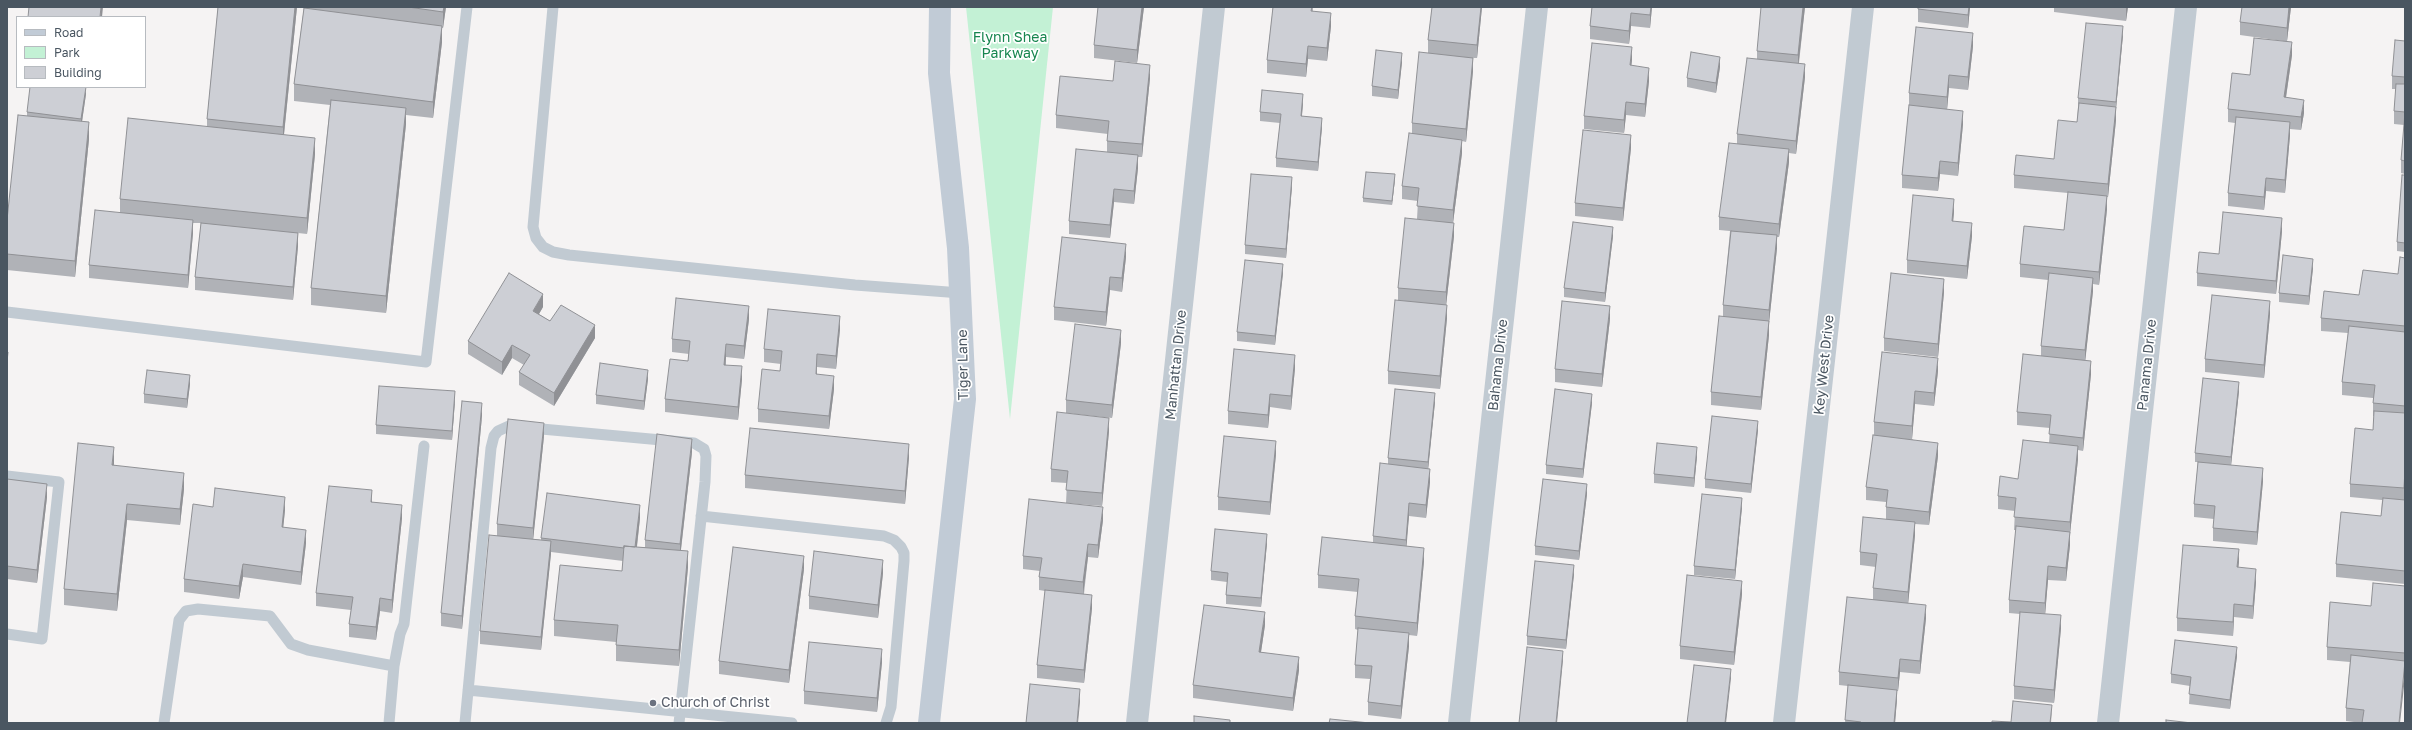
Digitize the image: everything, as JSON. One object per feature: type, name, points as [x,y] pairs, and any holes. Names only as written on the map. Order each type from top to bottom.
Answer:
[{"type":"street","name":"Tiger Lane","points":[[929,723],[965,399],[958,248],[939,73],[940,7]]},
{"type":"street","name":"Manhattan Drive","points":[[1137,723],[1214,7]]},
{"type":"street","name":"Bahama Drive","points":[[1459,723],[1537,7]]},
{"type":"street","name":"Key West Drive","points":[[1784,723],[1863,7]]},
{"type":"street","name":"Panama Drive","points":[[2108,723],[2186,7]]},
{"type":"lane","points":[[7,312],[426,362],[467,7]]},
{"type":"lane","points":[[553,7],[533,227],[536,238],[543,247],[553,252],[569,255],[855,285],[961,293]]},
{"type":"lane","points":[[465,723],[491,448],[494,436],[498,430],[509,426],[694,443],[701,446],[706,456],[679,723]]},
{"type":"lane","points":[[389,723],[394,666],[400,634],[404,624],[424,446]]},
{"type":"lane","points":[[7,476],[59,482],[42,639],[7,634]]},
{"type":"lane","points":[[701,516],[884,536],[894,540],[904,554],[904,561],[891,707],[886,723]]},
{"type":"lane","points":[[164,723],[180,620],[186,611],[198,609],[270,616],[291,644],[308,650],[394,666]]},
{"type":"lane","points":[[468,690],[792,723]]},
{"type":"green space","name":"Flynn Shea Parkway","points":[[966,7],[1053,7],[1010,419]]},
{"type":"building","points":[[29,7],[101,7],[100,16],[28,16]]},
{"type":"building","points":[[218,7],[295,7],[283,127],[207,119]]},
{"type":"building","points":[[408,7],[444,7],[443,12]]},
{"type":"building","points":[[1098,7],[1142,7],[1137,50],[1094,45]]},
{"type":"building","points":[[1273,7],[1312,7],[1311,11],[1331,13],[1327,48],[1308,46],[1306,64],[1267,60]]},
{"type":"building","points":[[1432,7],[1481,7],[1477,45],[1428,40]]},
{"type":"building","points":[[1592,7],[1651,7],[1650,15],[1631,13],[1629,31],[1590,26]]},
{"type":"building","points":[[1761,7],[1803,7],[1798,55],[1757,51]]},
{"type":"building","points":[[1918,7],[1969,7],[1968,15],[1918,9]]},
{"type":"building","points":[[2242,7],[2289,7],[2287,28],[2240,22]]},
{"type":"building","points":[[304,8],[442,26],[433,102],[294,84]]},
{"type":"building","points":[[2086,23],[2123,26],[2116,102],[2078,98]]},
{"type":"building","points":[[1916,27],[1973,33],[1968,77],[1949,75],[1947,97],[1909,93]]},
{"type":"building","points":[[2254,38],[2292,42],[2284,97],[2304,100],[2301,117],[2228,109],[2232,73],[2250,75]]},
{"type":"building","points":[[2395,40],[2405,41],[2405,77],[2392,76]]},
{"type":"building","points":[[1592,43],[1632,47],[1630,65],[1649,68],[1645,104],[1626,102],[1624,120],[1584,116]]},
{"type":"building","points":[[1376,50],[1402,53],[1398,90],[1372,86]]},
{"type":"building","points":[[1419,52],[1473,58],[1466,129],[1412,123]]},
{"type":"building","points":[[1691,52],[1720,57],[1716,83],[1687,78]]},
{"type":"building","points":[[1747,58],[1805,64],[1796,141],[1737,134]]},
{"type":"building","points":[[1115,61],[1150,65],[1142,144],[1107,141],[1109,121],[1056,115],[1060,76],[1113,81]]},
{"type":"building","points":[[2396,84],[2405,84],[2405,112],[2394,111]]},
{"type":"building","points":[[30,88],[86,88],[81,119],[27,112]]},
{"type":"building","points":[[1262,90],[1303,94],[1301,116],[1322,118],[1318,162],[1276,158],[1281,114],[1260,112]]},
{"type":"building","points":[[331,100],[406,108],[386,296],[311,288]]},
{"type":"building","points":[[2079,103],[2116,107],[2108,184],[2014,175],[2016,155],[2054,159],[2058,120],[2077,122]]},
{"type":"building","points":[[1909,105],[1963,111],[1958,163],[1940,161],[1938,178],[1902,175]]},
{"type":"building","points":[[2405,112],[2405,161],[2401,160]]},
{"type":"building","points":[[18,115],[89,122],[75,261],[7,254],[7,220]]},
{"type":"building","points":[[2236,117],[2290,122],[2285,180],[2266,178],[2264,197],[2228,193]]},
{"type":"building","points":[[128,118],[315,138],[307,218],[120,199]]},
{"type":"building","points":[[1583,130],[1631,135],[1623,208],[1575,203]]},
{"type":"building","points":[[1409,133],[1462,140],[1453,210],[1417,206],[1419,188],[1402,186]]},
{"type":"building","points":[[1729,143],[1789,149],[1779,224],[1719,217]]},
{"type":"building","points":[[1076,149],[1138,155],[1134,191],[1114,189],[1110,225],[1069,221]]},
{"type":"building","points":[[1366,172],[1395,174],[1392,201],[1363,198]]},
{"type":"building","points":[[1251,174],[1292,177],[1286,249],[1245,245]]},
{"type":"building","points":[[2402,175],[2405,175],[2405,243],[2397,242]]},
{"type":"building","points":[[2068,192],[2107,196],[2099,272],[2020,264],[2024,226],[2064,230]]},
{"type":"building","points":[[1913,195],[1954,199],[1952,221],[1972,223],[1967,266],[1907,260]]},
{"type":"building","points":[[95,210],[193,220],[188,275],[89,265]]},
{"type":"building","points":[[2223,212],[2282,218],[2276,281],[2197,273],[2199,252],[2219,254]]},
{"type":"building","points":[[1405,218],[1454,223],[1446,292],[1398,288]]},
{"type":"building","points":[[1573,222],[1613,227],[1605,293],[1564,288]]},
{"type":"building","points":[[201,223],[298,233],[293,287],[195,277]]},
{"type":"building","points":[[1731,231],[1777,235],[1769,310],[1723,305]]},
{"type":"building","points":[[1062,237],[1126,244],[1122,278],[1110,277],[1106,312],[1054,307]]},
{"type":"building","points":[[2283,255],[2313,259],[2309,296],[2279,293]]},
{"type":"building","points":[[2400,257],[2405,258],[2405,326],[2321,318],[2324,291],[2359,295],[2363,270],[2398,274]]},
{"type":"building","points":[[1245,260],[1283,264],[1275,336],[1237,332]]},
{"type":"building","points":[[509,273],[543,294],[533,311],[550,321],[561,305],[595,325],[554,393],[519,372],[530,355],[512,345],[502,362],[468,341]]},
{"type":"building","points":[[1891,273],[1944,279],[1938,344],[1884,338]]},
{"type":"building","points":[[2049,273],[2093,278],[2085,350],[2041,346]]},
{"type":"building","points":[[2212,295],[2270,301],[2264,365],[2205,359]]},
{"type":"building","points":[[676,298],[749,306],[744,346],[726,344],[724,365],[742,366],[738,407],[665,399],[670,359],[688,361],[690,341],[672,339]]},
{"type":"building","points":[[1395,300],[1447,305],[1440,376],[1388,371]]},
{"type":"building","points":[[1562,301],[1610,306],[1602,374],[1555,369]]},
{"type":"building","points":[[768,309],[840,316],[836,356],[817,354],[816,374],[834,376],[829,416],[758,409],[762,369],[780,371],[782,351],[764,349]]},
{"type":"building","points":[[1719,316],[1769,321],[1761,397],[1711,392]]},
{"type":"building","points":[[1075,324],[1121,330],[1112,405],[1066,400]]},
{"type":"building","points":[[2349,326],[2405,332],[2405,406],[2373,403],[2375,385],[2342,382]]},
{"type":"building","points":[[1234,349],[1295,355],[1291,396],[1270,394],[1268,415],[1228,411]]},
{"type":"building","points":[[1882,352],[1938,358],[1934,393],[1915,391],[1912,426],[1874,422]]},
{"type":"building","points":[[2023,354],[2091,361],[2083,438],[2049,434],[2051,415],[2017,412]]},
{"type":"building","points":[[600,363],[648,370],[644,401],[596,395]]},
{"type":"building","points":[[147,370],[190,375],[187,399],[144,394]]},
{"type":"building","points":[[2203,378],[2239,382],[2231,457],[2195,453]]},
{"type":"building","points":[[379,386],[455,391],[452,431],[376,425]]},
{"type":"building","points":[[1395,389],[1435,393],[1428,462],[1388,458]]},
{"type":"building","points":[[1555,389],[1592,394],[1583,469],[1546,465]]},
{"type":"building","points":[[462,401],[482,403],[462,616],[441,613]]},
{"type":"building","points":[[2374,411],[2405,413],[2404,488],[2350,484],[2355,428],[2373,430]]},
{"type":"building","points":[[1057,412],[1109,418],[1102,493],[1066,490],[1068,471],[1051,469]]},
{"type":"building","points":[[1712,416],[1758,421],[1751,484],[1705,479]]},
{"type":"building","points":[[508,419],[544,423],[533,528],[497,524]]},
{"type":"building","points":[[750,428],[909,444],[905,491],[745,475]]},
{"type":"building","points":[[657,434],[692,439],[680,544],[645,540]]},
{"type":"building","points":[[1873,435],[1938,443],[1929,512],[1886,507],[1888,490],[1866,487]]},
{"type":"building","points":[[1224,436],[1276,441],[1270,502],[1218,497]]},
{"type":"building","points":[[2023,440],[2078,446],[2070,522],[2014,517],[2016,498],[1998,496],[2000,476],[2018,479]]},
{"type":"building","points":[[78,443],[114,447],[112,465],[184,473],[180,509],[127,504],[117,594],[64,589]]},
{"type":"building","points":[[1657,443],[1697,447],[1694,478],[1654,474]]},
{"type":"building","points":[[2198,462],[2263,468],[2257,532],[2213,528],[2215,506],[2194,504]]},
{"type":"building","points":[[1380,463],[1430,469],[1426,505],[1409,503],[1406,540],[1373,536]]},
{"type":"building","points":[[7,479],[47,484],[37,570],[7,566]]},
{"type":"building","points":[[1543,479],[1587,484],[1579,551],[1535,546]]},
{"type":"building","points":[[329,486],[372,490],[371,502],[402,505],[392,600],[380,598],[376,627],[349,624],[353,597],[316,593]]},
{"type":"building","points":[[215,488],[285,497],[282,527],[306,530],[301,572],[243,564],[239,586],[184,579],[193,504],[213,507]]},
{"type":"building","points":[[547,493],[640,505],[635,547],[624,546],[624,548],[541,538]]},
{"type":"building","points":[[1702,494],[1742,498],[1735,570],[1694,566]]},
{"type":"building","points":[[2383,498],[2405,500],[2405,571],[2336,564],[2341,512],[2381,516]]},
{"type":"building","points":[[1029,499],[1103,507],[1098,545],[1088,544],[1083,582],[1039,577],[1042,558],[1023,556]]},
{"type":"building","points":[[1863,517],[1915,522],[1908,592],[1873,588],[1877,554],[1860,552]]},
{"type":"building","points":[[2016,526],[2070,532],[2066,568],[2048,566],[2045,603],[2009,600]]},
{"type":"building","points":[[1215,529],[1267,534],[1261,598],[1226,595],[1228,573],[1211,571]]},
{"type":"building","points":[[489,535],[551,541],[541,637],[480,631]]},
{"type":"building","points":[[1322,537],[1424,548],[1417,623],[1355,616],[1359,579],[1318,575]]},
{"type":"building","points":[[2183,545],[2239,549],[2237,567],[2256,569],[2253,606],[2234,604],[2233,622],[2177,618]]},
{"type":"building","points":[[624,546],[688,551],[679,650],[616,645],[618,625],[554,620],[560,565],[622,571]]},
{"type":"building","points":[[733,547],[804,556],[789,670],[719,661]]},
{"type":"building","points":[[814,551],[883,560],[878,605],[809,596]]},
{"type":"building","points":[[1535,561],[1574,565],[1566,640],[1527,636]]},
{"type":"building","points":[[1687,575],[1742,581],[1734,652],[1680,646]]},
{"type":"building","points":[[2373,583],[2405,586],[2405,653],[2327,647],[2330,602],[2371,606]]},
{"type":"building","points":[[1045,590],[1092,595],[1084,670],[1037,665]]},
{"type":"building","points":[[1847,597],[1926,605],[1920,661],[1900,659],[1898,678],[1839,672]]},
{"type":"building","points":[[1204,605],[1265,612],[1259,652],[1299,657],[1293,698],[1193,685]]},
{"type":"building","points":[[2020,612],[2061,615],[2054,690],[2014,686]]},
{"type":"building","points":[[1358,628],[1409,633],[1401,706],[1368,702],[1372,666],[1355,665]]},
{"type":"building","points":[[2175,640],[2237,647],[2230,700],[2189,694],[2191,677],[2171,674]]},
{"type":"building","points":[[809,642],[882,649],[877,698],[804,691]]},
{"type":"building","points":[[1527,647],[1563,651],[1556,723],[1519,723]]},
{"type":"building","points":[[2351,655],[2405,661],[2399,723],[2362,723],[2364,710],[2346,708]]},
{"type":"building","points":[[1694,665],[1731,669],[1725,723],[1687,723]]},
{"type":"building","points":[[1030,684],[1080,689],[1077,723],[1026,723]]},
{"type":"building","points":[[1848,685],[1897,690],[1894,723],[1861,723],[1845,720]]},
{"type":"building","points":[[2013,701],[2052,705],[2050,723],[1992,723],[1992,721],[2011,722]]},
{"type":"building","points":[[1194,716],[1230,720],[1230,723],[1194,723]]},
{"type":"building","points":[[1330,719],[1370,723],[1329,723]]},
{"type":"building","points":[[2166,720],[2192,723],[2166,723]]},
{"type":"place","name":"Church of Christ","points":[[653,703]]}]
